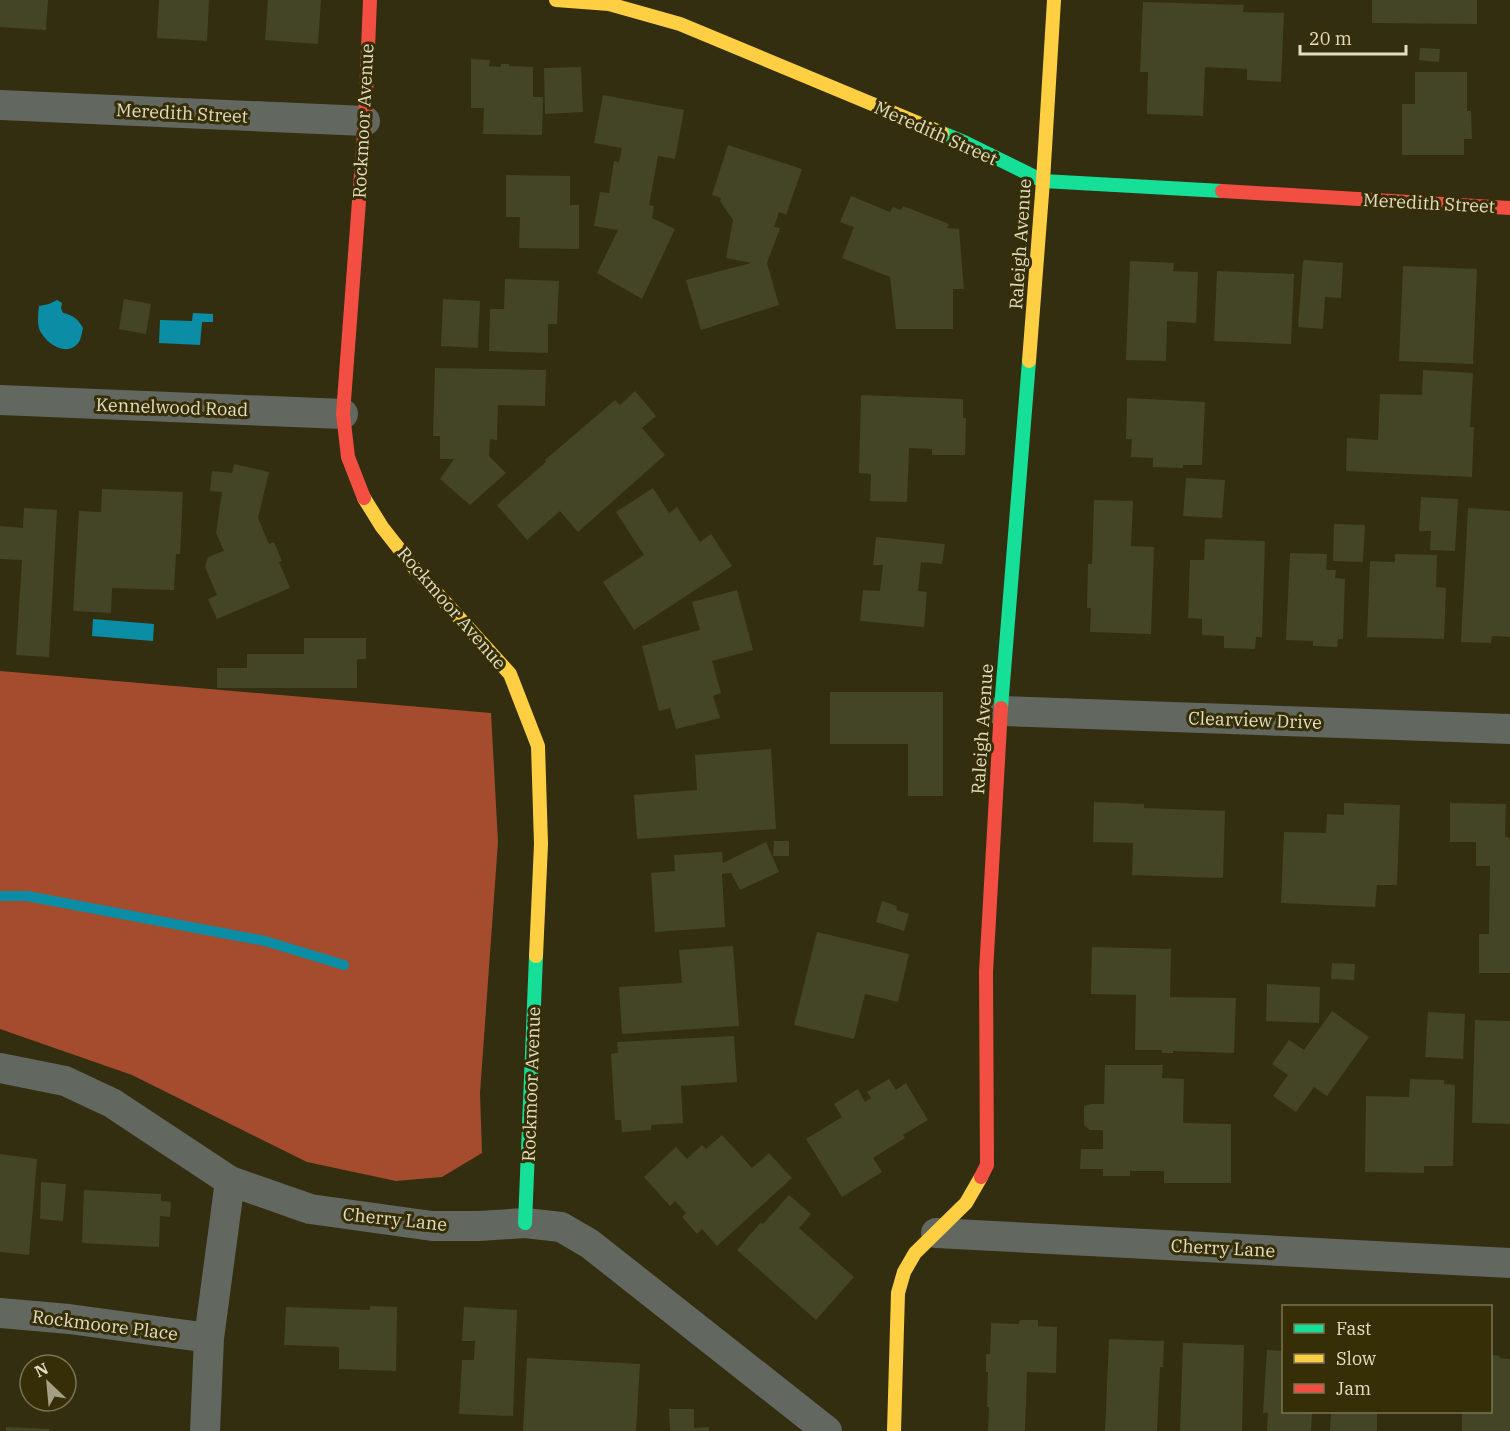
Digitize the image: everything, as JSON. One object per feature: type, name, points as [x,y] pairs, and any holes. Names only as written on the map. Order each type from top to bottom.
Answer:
[{"type":"street","name":"Rockmoor Avenue","points":[[370,0],[365,121],[343,414],[348,457],[363,496],[382,527],[415,569],[510,674],[538,746],[541,844],[525,1223]]},
{"type":"street","name":"Meredith Street","points":[[556,0],[609,2],[680,24],[964,142],[1043,181],[1510,208]]},
{"type":"street","name":"Raleigh Avenue","points":[[894,1431],[898,1293],[904,1272],[915,1253],[966,1203],[987,1165],[986,972],[1000,711],[1043,181],[1054,0]]},
{"type":"street","name":"Meredith Street","points":[[0,105],[365,121]]},
{"type":"street","name":"Kennelwood Road","points":[[0,400],[343,414]]},
{"type":"street","name":"Clearview Drive","points":[[1000,711],[1510,729]]},
{"type":"street","name":"Cherry Lane","points":[[0,1068],[65,1081],[112,1103],[230,1181],[310,1209],[432,1226],[525,1223],[561,1227],[590,1244],[827,1431]]},
{"type":"street","points":[[205,1431],[209,1338],[230,1181]]},
{"type":"street","name":"Cherry Lane","points":[[936,1233],[1510,1263]]},
{"type":"street","name":"Rockmoore Place","points":[[0,1313],[69,1319],[209,1338]]},
{"type":"shaded area","points":[[0,671],[491,713],[498,842],[480,1093],[482,1153],[442,1177],[396,1181],[307,1162],[132,1075],[0,1029]]},
{"type":"water","points":[[57,300],[62,303],[63,313],[75,318],[83,328],[79,342],[69,349],[52,344],[43,336],[39,328],[39,306]]},
{"type":"water","points":[[193,313],[213,314],[213,322],[202,322],[200,345],[159,343],[160,320],[192,321]]},
{"type":"water","points":[[93,619],[154,624],[153,641],[92,636]]},
{"type":"building","points":[[0,0],[48,0],[46,30],[0,27]]},
{"type":"building","points":[[159,0],[209,0],[207,41],[157,38]]},
{"type":"building","points":[[268,0],[321,0],[318,44],[265,40]]},
{"type":"building","points":[[1372,0],[1477,0],[1477,24],[1372,23]]},
{"type":"building","points":[[1143,2],[1244,5],[1243,12],[1284,13],[1281,82],[1247,80],[1247,69],[1205,67],[1203,116],[1147,114],[1148,72],[1140,72]]},
{"type":"building","points":[[1420,48],[1440,49],[1439,62],[1419,60]]},
{"type":"building","points":[[471,59],[490,60],[489,66],[501,67],[501,64],[509,64],[509,66],[533,67],[533,97],[543,97],[542,135],[483,134],[484,108],[471,108]]},
{"type":"building","points":[[581,67],[583,112],[545,114],[544,68]]},
{"type":"building","points":[[1415,72],[1467,72],[1467,111],[1471,111],[1472,139],[1464,139],[1464,155],[1402,155],[1402,104],[1415,104]]},
{"type":"building","points":[[603,95],[684,110],[675,159],[658,156],[649,205],[654,206],[652,218],[675,229],[642,299],[597,273],[618,230],[594,226],[600,192],[609,193],[614,161],[619,162],[622,148],[594,143]]},
{"type":"building","points":[[728,145],[802,169],[786,215],[779,212],[774,227],[780,228],[767,263],[779,305],[701,330],[686,280],[751,263],[726,258],[733,220],[720,201],[721,198],[712,195]]},
{"type":"building","points":[[506,175],[570,176],[570,205],[579,205],[579,249],[519,248],[520,217],[506,217]]},
{"type":"building","points":[[851,196],[890,212],[893,207],[901,210],[903,206],[949,224],[947,228],[959,229],[964,289],[953,289],[953,329],[896,329],[890,277],[842,258],[854,227],[840,222]]},
{"type":"building","points":[[1130,261],[1174,263],[1173,271],[1198,272],[1196,323],[1167,321],[1166,361],[1126,360]]},
{"type":"building","points":[[1303,261],[1343,263],[1341,298],[1325,297],[1323,329],[1298,327]]},
{"type":"building","points":[[1403,266],[1477,269],[1473,364],[1399,361]]},
{"type":"building","points":[[1217,271],[1294,274],[1291,344],[1214,341]]},
{"type":"building","points":[[505,279],[559,281],[557,324],[548,324],[548,353],[489,351],[490,309],[504,309]]},
{"type":"building","points":[[124,299],[151,304],[146,334],[119,329]]},
{"type":"building","points":[[443,299],[480,301],[478,348],[441,346]]},
{"type":"building","points":[[435,368],[546,370],[545,406],[498,405],[497,440],[490,439],[489,456],[506,473],[470,505],[440,479],[454,459],[440,459],[440,436],[433,436]]},
{"type":"building","points":[[1423,370],[1473,373],[1470,427],[1474,427],[1472,477],[1346,471],[1347,438],[1378,440],[1380,394],[1422,395]]},
{"type":"building","points":[[635,391],[656,416],[642,428],[665,455],[578,532],[560,511],[527,540],[497,505],[615,400],[620,405]]},
{"type":"building","points":[[861,395],[963,399],[963,418],[966,418],[965,455],[932,455],[932,449],[909,448],[907,502],[870,501],[871,474],[859,473]]},
{"type":"building","points":[[1127,398],[1205,402],[1202,465],[1183,465],[1183,468],[1153,467],[1153,458],[1131,457],[1132,439],[1126,439]]},
{"type":"building","points":[[234,464],[269,472],[258,518],[269,544],[274,542],[282,561],[279,562],[290,588],[217,619],[208,599],[217,595],[205,567],[208,557],[224,551],[216,533],[222,492],[210,491],[212,471],[232,473]]},
{"type":"building","points":[[1186,478],[1225,480],[1222,518],[1183,516]]},
{"type":"building","points":[[653,488],[669,513],[677,507],[700,542],[711,534],[732,566],[634,630],[603,582],[644,555],[616,512]]},
{"type":"building","points":[[102,489],[183,492],[180,554],[176,554],[174,590],[112,588],[111,613],[73,611],[79,511],[101,512]]},
{"type":"building","points":[[1421,497],[1458,499],[1455,551],[1430,550],[1431,531],[1419,531]]},
{"type":"building","points":[[1094,500],[1133,501],[1131,546],[1154,547],[1151,634],[1090,632],[1091,608],[1087,608],[1088,564],[1092,564]]},
{"type":"building","points":[[24,508],[57,510],[49,657],[16,655],[22,560],[0,559],[0,526],[23,528]]},
{"type":"building","points":[[1468,508],[1510,511],[1510,637],[1492,636],[1491,643],[1461,642]]},
{"type":"building","points":[[1334,524],[1365,525],[1363,562],[1333,561]]},
{"type":"building","points":[[876,537],[945,544],[942,564],[921,562],[918,591],[927,592],[924,627],[860,621],[863,590],[880,591],[883,565],[873,565]]},
{"type":"building","points":[[1205,539],[1265,541],[1262,637],[1256,637],[1255,649],[1224,648],[1224,636],[1202,635],[1202,619],[1188,618],[1190,560],[1204,560]]},
{"type":"building","points":[[1290,553],[1327,554],[1326,570],[1336,570],[1335,578],[1345,579],[1343,639],[1338,639],[1337,647],[1313,646],[1313,641],[1286,640]]},
{"type":"building","points":[[1395,554],[1437,555],[1436,587],[1446,588],[1444,639],[1367,637],[1370,561],[1395,562]]},
{"type":"building","points":[[737,590],[753,650],[712,661],[721,693],[713,696],[720,718],[676,729],[670,708],[659,711],[642,646],[700,630],[692,602]]},
{"type":"building","points":[[304,638],[366,638],[366,659],[357,659],[357,688],[217,688],[217,668],[247,668],[247,654],[304,654]]},
{"type":"building","points":[[830,692],[943,692],[943,796],[908,796],[908,744],[830,744]]},
{"type":"building","points":[[771,749],[776,829],[637,839],[634,795],[697,790],[695,755]]},
{"type":"building","points":[[1094,802],[1144,804],[1144,808],[1225,811],[1223,878],[1132,875],[1133,843],[1093,842]]},
{"type":"building","points":[[1344,803],[1400,805],[1397,885],[1377,885],[1375,907],[1281,903],[1284,832],[1326,833],[1327,814],[1344,815]]},
{"type":"building","points":[[1450,803],[1506,804],[1505,837],[1510,838],[1510,973],[1479,973],[1479,934],[1489,934],[1490,866],[1476,866],[1476,842],[1450,842]]},
{"type":"building","points":[[774,841],[789,841],[789,856],[773,856]]},
{"type":"building","points":[[766,842],[779,872],[740,890],[731,873],[722,874],[725,927],[655,932],[651,873],[675,871],[674,855],[722,852],[723,863]]},
{"type":"building","points":[[882,901],[897,906],[896,910],[909,914],[904,931],[876,922]]},
{"type":"building","points":[[817,932],[909,954],[898,1002],[865,994],[854,1039],[794,1025]]},
{"type":"building","points":[[733,946],[739,1026],[622,1034],[619,987],[682,983],[679,950]]},
{"type":"building","points":[[1092,947],[1171,949],[1170,997],[1236,998],[1234,1053],[1173,1051],[1173,1053],[1162,1053],[1162,1050],[1135,1050],[1136,995],[1091,994]]},
{"type":"building","points":[[1332,963],[1355,964],[1354,980],[1331,979]]},
{"type":"building","points":[[1267,984],[1320,987],[1319,1023],[1266,1021]]},
{"type":"building","points":[[1332,1011],[1369,1037],[1327,1096],[1314,1087],[1296,1112],[1273,1096],[1288,1075],[1272,1064],[1289,1040],[1304,1050]]},
{"type":"building","points":[[1428,1012],[1465,1014],[1463,1059],[1425,1057]]},
{"type":"building","points":[[1475,1020],[1510,1021],[1510,1124],[1472,1123]]},
{"type":"building","points":[[734,1036],[737,1082],[681,1086],[683,1123],[651,1125],[651,1130],[622,1132],[621,1120],[615,1120],[611,1054],[618,1053],[617,1042]]},
{"type":"building","points":[[1105,1065],[1163,1065],[1162,1078],[1184,1079],[1183,1123],[1231,1124],[1231,1183],[1164,1183],[1164,1171],[1130,1171],[1130,1176],[1103,1176],[1103,1169],[1080,1169],[1081,1149],[1103,1149],[1103,1130],[1090,1130],[1084,1125],[1084,1106],[1104,1104]]},
{"type":"building","points":[[889,1079],[896,1090],[906,1083],[928,1120],[903,1135],[905,1138],[873,1158],[882,1172],[842,1197],[806,1139],[842,1117],[834,1104],[858,1089],[865,1102],[871,1098],[867,1092]]},
{"type":"building","points":[[1410,1079],[1444,1080],[1444,1084],[1455,1085],[1453,1166],[1424,1166],[1424,1173],[1365,1172],[1366,1096],[1409,1097]]},
{"type":"building","points":[[722,1135],[752,1168],[769,1153],[792,1178],[717,1246],[702,1229],[697,1234],[682,1217],[686,1213],[675,1201],[670,1206],[644,1177],[676,1147],[687,1159],[702,1145],[706,1149]]},
{"type":"building","points":[[0,1154],[37,1159],[29,1255],[0,1252]]},
{"type":"building","points":[[41,1182],[66,1184],[63,1221],[40,1219]]},
{"type":"building","points":[[84,1190],[161,1194],[161,1201],[171,1202],[170,1217],[160,1216],[159,1247],[82,1243]]},
{"type":"building","points":[[789,1195],[811,1214],[799,1228],[854,1277],[816,1320],[737,1250]]},
{"type":"building","points":[[370,1306],[397,1307],[396,1371],[339,1369],[339,1347],[284,1345],[286,1307],[370,1310]]},
{"type":"building","points":[[464,1307],[517,1310],[513,1416],[459,1414],[462,1360],[474,1360],[475,1341],[462,1341]]},
{"type":"building","points":[[1020,1320],[1038,1320],[1038,1326],[1057,1327],[1056,1373],[1027,1372],[1025,1431],[988,1431],[986,1354],[990,1354],[991,1323],[1019,1324]]},
{"type":"building","points":[[1109,1339],[1164,1341],[1163,1367],[1160,1367],[1157,1431],[1105,1431]]},
{"type":"building","points":[[1183,1343],[1244,1345],[1242,1431],[1180,1431]]},
{"type":"building","points":[[1267,1350],[1282,1351],[1282,1413],[1312,1413],[1311,1431],[1267,1431],[1268,1413],[1263,1413]]},
{"type":"building","points":[[1492,1355],[1510,1359],[1510,1431],[1462,1431],[1462,1413],[1492,1413]]},
{"type":"building","points":[[527,1358],[640,1364],[636,1431],[523,1431]]},
{"type":"building","points":[[669,1409],[694,1409],[694,1428],[709,1427],[709,1431],[670,1431]]},
{"type":"building","points":[[1331,1413],[1377,1413],[1377,1431],[1330,1431]]},
{"type":"building","points":[[6,1427],[50,1429],[49,1431],[6,1431]]},
{"type":"waterway","points":[[0,896],[27,896],[265,941],[344,965]]},
{"type":"traffic: fast","points":[[942,133],[1043,181],[1222,191]]},
{"type":"traffic: fast","points":[[1001,708],[1029,361]]},
{"type":"traffic: fast","points":[[525,1223],[536,956]]},
{"type":"traffic: slow","points":[[556,0],[609,4],[680,24],[942,133]]},
{"type":"traffic: slow","points":[[1029,361],[1054,0]]},
{"type":"traffic: slow","points":[[364,498],[382,527],[415,569],[510,674],[538,746],[541,844],[536,956]]},
{"type":"traffic: slow","points":[[894,1431],[898,1293],[904,1272],[915,1253],[966,1203],[981,1177]]},
{"type":"traffic: jam","points":[[364,498],[348,457],[343,414],[365,121],[370,0]]},
{"type":"traffic: jam","points":[[1222,191],[1510,208]]},
{"type":"traffic: jam","points":[[981,1177],[987,1165],[986,972],[1001,708]]}]
